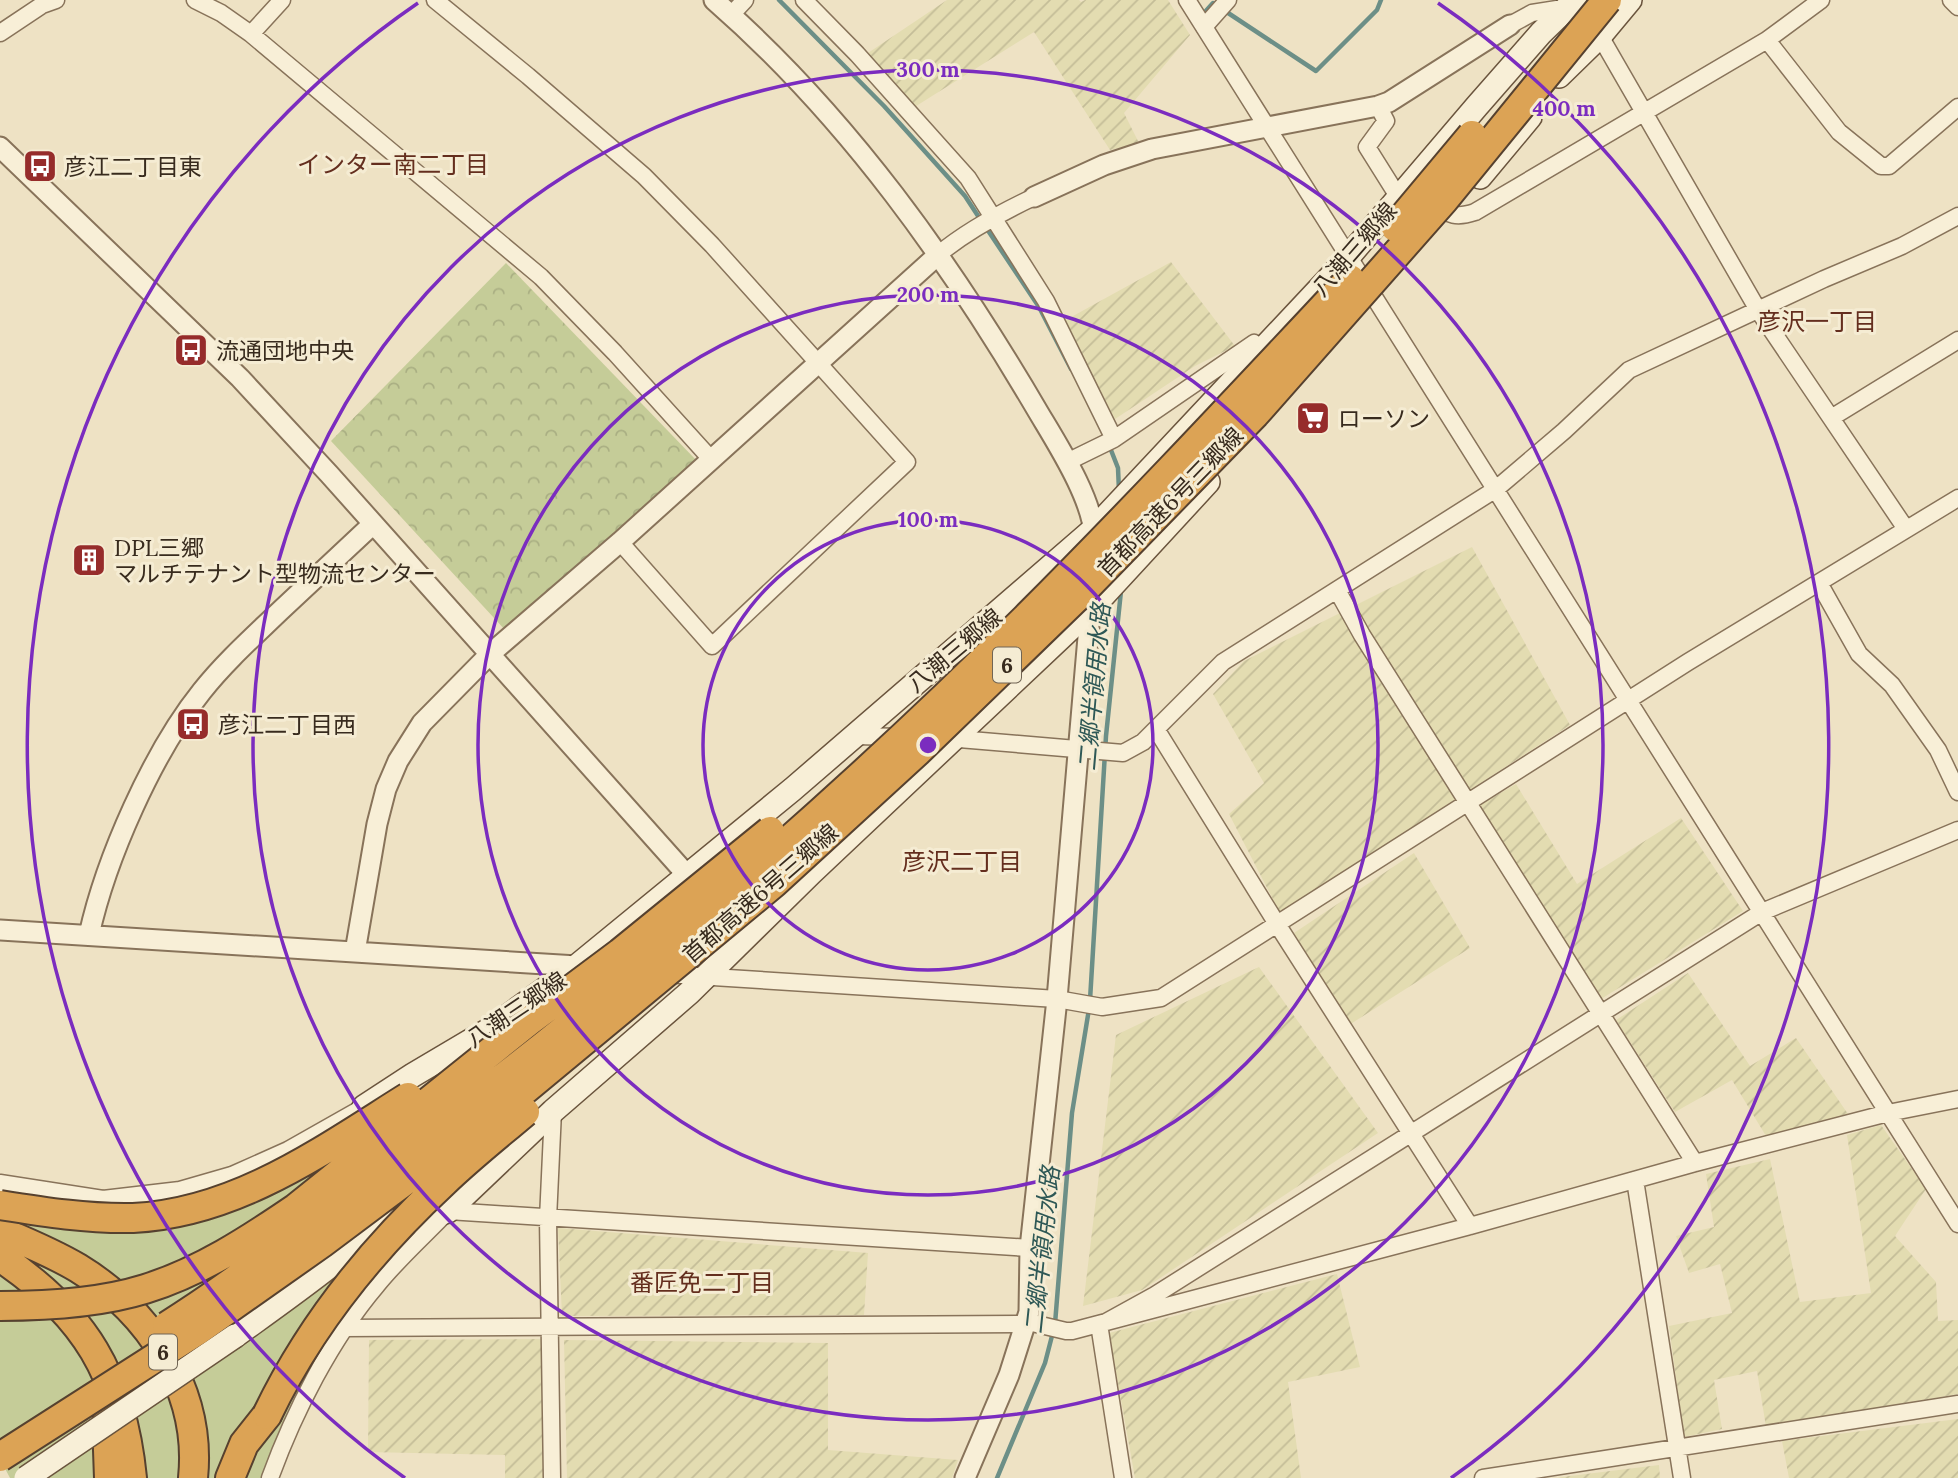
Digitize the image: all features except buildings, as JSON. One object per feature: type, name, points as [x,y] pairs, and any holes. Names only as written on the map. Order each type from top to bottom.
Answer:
[{"type":"highway","name":"首都高速6号三郷線","points":[[315,1234],[510,1102],[774,883],[917,752],[1075,599],[1255,414],[1444,200],[1607,0]]},
{"type":"highway","name":"首都高速6号三郷線","points":[[315,1234],[657,953],[817,815],[1024,620],[1232,405],[1374,253],[1569,2]]},
{"type":"highway","points":[[0,1306],[81,1301],[143,1290],[201,1266],[261,1232],[296,1208],[529,1021],[659,921],[796,809],[950,676],[1024,620]]},
{"type":"highway","points":[[244,1478],[281,1385],[315,1331],[361,1271],[414,1211],[446,1180],[651,1006],[715,945],[774,883]]},
{"type":"highway","points":[[0,1205],[109,1218],[163,1214],[217,1202],[305,1162],[529,1021]]},
{"type":"highway","points":[[0,1231],[53,1254],[79,1269],[127,1306],[143,1324],[160,1346],[183,1393],[190,1418],[193,1478]]},
{"type":"highway","name":"6","points":[[0,1434],[315,1234]]},
{"type":"highway","name":"6","points":[[0,1457],[197,1331],[315,1234]]},
{"type":"highway","points":[[0,1257],[40,1288],[80,1326],[102,1361],[124,1425],[132,1478]]},
{"type":"highway","points":[[60,1307],[89,1364],[103,1401],[109,1440],[109,1478]]},
{"type":"highway","points":[[230,1478],[244,1444],[267,1415]]},
{"type":"main road","name":"八潮三郷線","points":[[362,1239],[410,1221],[448,1211],[553,1111],[706,978],[811,873],[1090,610],[1298,384],[1448,215],[1524,124],[1619,0]]},
{"type":"main road","points":[[1559,76],[1600,36],[1630,0]]},
{"type":"main road","name":"八潮三郷線","points":[[26,1478],[235,1336],[362,1239],[388,1211],[392,1197],[389,1182],[361,1136],[359,1121],[364,1107],[489,1030],[577,966],[793,789],[1094,529],[1262,353],[1349,257],[1569,2]]},
{"type":"street","points":[[0,33],[42,5],[57,0]]},
{"type":"street","points":[[195,0],[221,13],[251,34],[541,277],[615,353],[710,458]]},
{"type":"street","points":[[251,34],[282,0]]},
{"type":"street","points":[[435,0],[644,176],[712,245],[907,462],[712,646],[620,542]]},
{"type":"street","points":[[714,0],[807,91],[854,144],[939,254],[1009,362],[1067,462],[1094,529],[1080,749],[1030,1248],[1028,1323],[965,1478]]},
{"type":"street","points":[[731,15],[744,0]]},
{"type":"street","points":[[804,0],[858,54],[968,178],[1045,301],[1114,439]]},
{"type":"street","points":[[1187,0],[1958,1224]]},
{"type":"street","points":[[1204,27],[1228,0]]},
{"type":"street","points":[[1378,106],[1386,121],[1367,147],[1401,195],[1417,190],[1448,215],[1461,217],[1475,212],[1767,40],[1821,0]]},
{"type":"street","points":[[1951,0],[1958,7]]},
{"type":"street","points":[[355,952],[377,824],[386,789],[398,761],[422,723],[490,654],[620,542],[939,254],[992,217],[1127,156],[1390,102],[1532,13],[1569,2]]},
{"type":"street","points":[[1600,36],[1758,310],[1906,529]]},
{"type":"street","points":[[1767,40],[1839,132],[1881,166],[1889,166],[1958,107]]},
{"type":"street","points":[[0,147],[240,378],[687,876],[708,888],[719,887],[817,805],[832,797],[892,796]]},
{"type":"street","points":[[853,736],[953,738],[1123,753],[1143,742],[1223,662],[1496,489],[1564,431],[1629,370],[1902,246],[1958,216]]},
{"type":"street","points":[[1831,418],[1958,340]]},
{"type":"street","points":[[1067,462],[1114,439],[1254,343],[1262,353],[1260,372],[1279,388],[1298,384]]},
{"type":"street","points":[[0,930],[1057,999],[1097,1007],[1161,998],[1629,700],[1958,498]]},
{"type":"street","points":[[89,935],[100,893],[141,792],[166,744],[185,715],[202,691],[238,651],[373,524]]},
{"type":"street","points":[[1819,583],[1859,654],[1892,685],[1938,750],[1958,792]]},
{"type":"street","points":[[1337,590],[1376,657],[1695,1163]]},
{"type":"street","points":[[1156,729],[1470,1226]]},
{"type":"street","points":[[1943,762],[1958,754]]},
{"type":"street","points":[[1103,1323],[1155,1295],[1762,912],[1958,830]]},
{"type":"street","points":[[344,1328],[1028,1323],[1066,1331],[1470,1226],[1695,1163],[1888,1113],[1958,1099]]},
{"type":"street","points":[[0,1183],[103,1199],[180,1191],[232,1175],[288,1150],[364,1107]]},
{"type":"street","points":[[552,1478],[548,1219],[553,1111]]},
{"type":"street","points":[[1634,1180],[1682,1478]]},
{"type":"street","points":[[270,1478],[305,1399],[344,1328],[377,1284],[448,1211],[1030,1248]]},
{"type":"street","points":[[1103,1323],[1123,1478]]},
{"type":"street","points":[[1483,1478],[1958,1404]]},
{"type":"shaded area","points":[[947,0],[1168,0],[1190,35],[1124,113],[1139,143],[1110,150],[1034,32],[913,108],[865,55]]},
{"type":"shaded area","points":[[1171,262],[1235,346],[1195,366],[1115,419],[1064,321]]},
{"type":"shaded area","points":[[1472,547],[1570,725],[1280,913],[1229,814],[1264,783],[1213,694],[1244,661]]},
{"type":"shaded area","points":[[1516,784],[1577,884],[1681,818],[1743,911],[1601,999],[1478,806]]},
{"type":"shaded area","points":[[1414,853],[1470,948],[1349,1025],[1294,933]]},
{"type":"shaded area","points":[[1259,967],[1378,1133],[1142,1290],[1083,1306],[1116,1035]]},
{"type":"shaded area","points":[[1688,973],[1750,1066],[1796,1038],[1848,1114],[1766,1136],[1732,1080],[1675,1112],[1616,1020]]},
{"type":"shaded area","points":[[1881,1125],[1926,1189],[1895,1236],[1936,1282],[1938,1321],[1958,1320],[1958,1394],[1766,1427],[1757,1371],[1714,1380],[1722,1429],[1684,1437],[1669,1326],[1732,1313],[1720,1264],[1689,1273],[1676,1236],[1714,1227],[1706,1174],[1770,1159],[1800,1302],[1871,1293],[1847,1135]]},
{"type":"shaded area","points":[[558,1228],[868,1253],[864,1315],[562,1316]]},
{"type":"shaded area","points":[[1337,1274],[1360,1367],[1288,1382],[1301,1478],[1135,1478],[1109,1333]]},
{"type":"shaded area","points":[[546,1339],[546,1478],[505,1478],[505,1455],[368,1452],[369,1340]]},
{"type":"shaded area","points":[[564,1340],[828,1343],[828,1450],[958,1460],[952,1478],[567,1478]]},
{"type":"shaded area","points":[[1958,1419],[1958,1478],[1789,1478],[1782,1441]]},
{"type":"shaded area","points":[[1659,1465],[1660,1478],[1558,1478],[1562,1477]]},
{"type":"green space","points":[[506,263],[697,461],[506,631],[331,441]]},
{"type":"green space","points":[[338,1156],[419,1226],[346,1312],[288,1414],[264,1478],[10,1478],[0,1459],[0,1214],[119,1227]]},
{"type":"waterway","name":"二郷半領用水路","points":[[779,0],[884,106],[965,196],[980,219]]},
{"type":"waterway","points":[[1201,12],[1204,13],[1213,3],[1316,71],[1377,10],[1381,0]]},
{"type":"waterway","name":"二郷半領用水路","points":[[985,226],[1039,307],[1071,369]]},
{"type":"waterway","name":"二郷半領用水路","points":[[1109,445],[1118,468],[1119,491]]},
{"type":"waterway","name":"二郷半領用水路","points":[[1090,1000],[1106,736],[1121,591]]},
{"type":"waterway","name":"二郷半領用水路","points":[[1055,1324],[1072,1113],[1089,1009]]},
{"type":"waterway","name":"二郷半領用水路","points":[[997,1478],[1045,1363],[1053,1332]]},
{"type":"place","name":"彦江二丁目東","points":[[40,166]]},
{"type":"place","name":"流通団地中央","points":[[191,350]]},
{"type":"place","name":"ローソン","points":[[1313,418]]},
{"type":"place","name":"DPL三郷 マルチテナント型物流センター","points":[[89,560]]},
{"type":"place","name":"彦江二丁目西","points":[[193,724]]},
{"type":"district","name":"インター南二丁目","points":[[393,164]]},
{"type":"district","name":"彦沢一丁目","points":[[1817,321]]},
{"type":"district","name":"彦沢二丁目","points":[[962,861]]},
{"type":"district","name":"番匠免二丁目","points":[[702,1282]]}]
